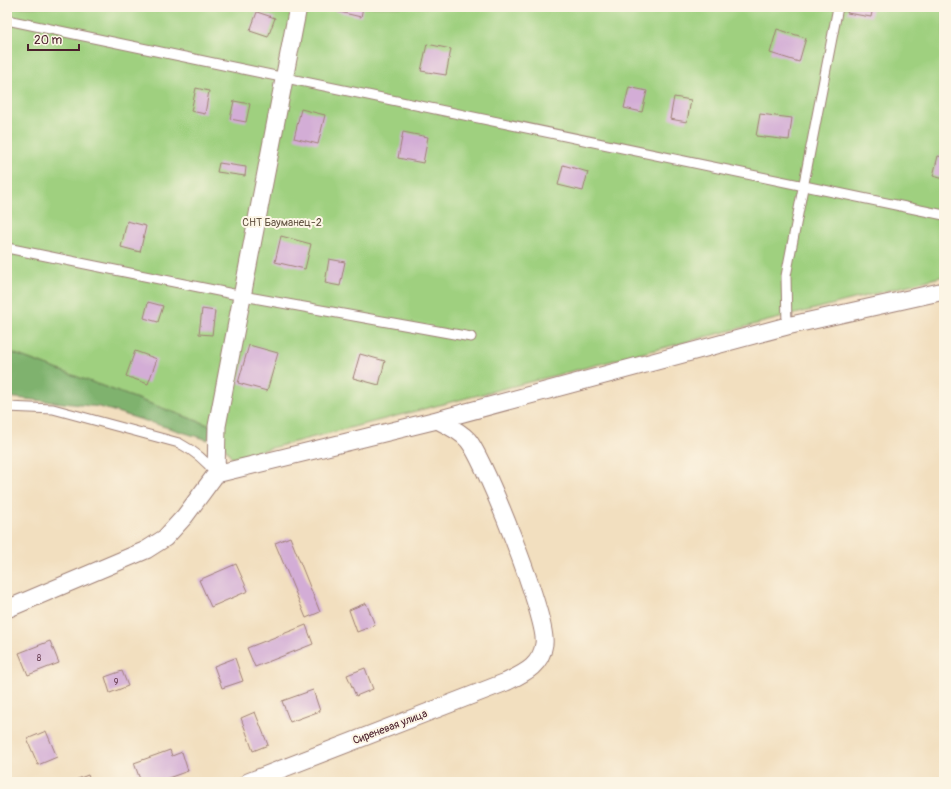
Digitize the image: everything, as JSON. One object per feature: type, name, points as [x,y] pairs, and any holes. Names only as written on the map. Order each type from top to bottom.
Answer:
[{"type":"street","points":[[7,609],[146,550],[165,538],[185,516],[216,474],[217,426],[298,7]]},
{"type":"street","points":[[216,474],[437,420],[787,326],[944,291]]},
{"type":"street","name":"Сиреневая улица","points":[[248,782],[506,682],[530,670],[540,658],[545,643],[543,626],[533,592],[481,460],[467,439],[449,426],[437,420]]},
{"type":"lane","points":[[787,326],[786,276],[805,186],[838,7]]},
{"type":"lane","points":[[7,20],[944,215]]},
{"type":"lane","points":[[7,248],[243,296],[471,337]]},
{"type":"lane","points":[[7,407],[53,409],[179,443],[194,451],[206,461],[216,474]]},
{"type":"green space","name":"СНТ Бауманец-2","points":[[7,7],[944,7],[944,276],[232,458],[211,426],[7,351]]},
{"type":"green space","points":[[7,351],[211,426],[208,440],[100,407],[7,397]]},
{"type":"building","points":[[336,7],[363,7],[361,17],[335,11]]},
{"type":"building","points":[[849,7],[873,7],[871,17],[847,13]]},
{"type":"building","points":[[257,12],[275,18],[268,37],[250,31]]},
{"type":"building","points":[[777,29],[806,38],[799,62],[770,53]]},
{"type":"building","points":[[427,44],[451,49],[446,75],[421,71]]},
{"type":"building","points":[[629,87],[647,91],[642,112],[624,108]]},
{"type":"building","points":[[196,88],[209,91],[205,114],[191,111]]},
{"type":"building","points":[[674,97],[691,100],[687,122],[670,119]]},
{"type":"building","points":[[234,101],[250,104],[246,122],[230,119]]},
{"type":"building","points":[[301,109],[325,115],[318,144],[294,138]]},
{"type":"building","points":[[760,114],[792,118],[789,140],[756,136]]},
{"type":"building","points":[[403,132],[428,137],[423,163],[398,158]]},
{"type":"building","points":[[938,156],[944,157],[944,179],[933,176]]},
{"type":"building","points":[[219,163],[246,167],[245,176],[217,172]]},
{"type":"building","points":[[563,165],[588,172],[583,191],[558,185]]},
{"type":"building","points":[[127,221],[146,226],[140,252],[121,247]]},
{"type":"building","points":[[281,236],[311,244],[305,269],[275,262]]},
{"type":"building","points":[[329,259],[345,262],[340,286],[325,283]]},
{"type":"building","points":[[148,302],[163,306],[158,322],[144,318]]},
{"type":"building","points":[[202,309],[215,311],[212,335],[199,334]]},
{"type":"building","points":[[249,345],[278,353],[267,391],[238,383]]},
{"type":"building","points":[[135,351],[157,359],[148,384],[126,376]]},
{"type":"building","points":[[360,354],[385,361],[379,385],[353,378]]},
{"type":"building","points":[[290,537],[320,612],[306,618],[275,543]]},
{"type":"building","points":[[236,564],[248,591],[211,607],[199,580]]},
{"type":"building","points":[[366,603],[375,625],[357,632],[349,610]]},
{"type":"building","points":[[306,625],[313,644],[255,667],[247,648]]},
{"type":"building","points":[[50,641],[59,663],[28,675],[19,653]]},
{"type":"building","points":[[235,658],[243,681],[222,688],[214,666]]},
{"type":"building","points":[[365,668],[373,689],[356,696],[347,675]]},
{"type":"building","points":[[122,671],[128,686],[110,693],[105,677]]},
{"type":"building","points":[[313,690],[320,711],[290,722],[282,701]]},
{"type":"building","points":[[255,712],[268,745],[253,751],[241,718]]},
{"type":"building","points":[[46,731],[57,757],[38,765],[27,739]]},
{"type":"building","points":[[170,750],[172,756],[182,752],[188,771],[157,782],[141,782],[134,763]]},
{"type":"building","points":[[88,775],[91,782],[70,782]]}]
